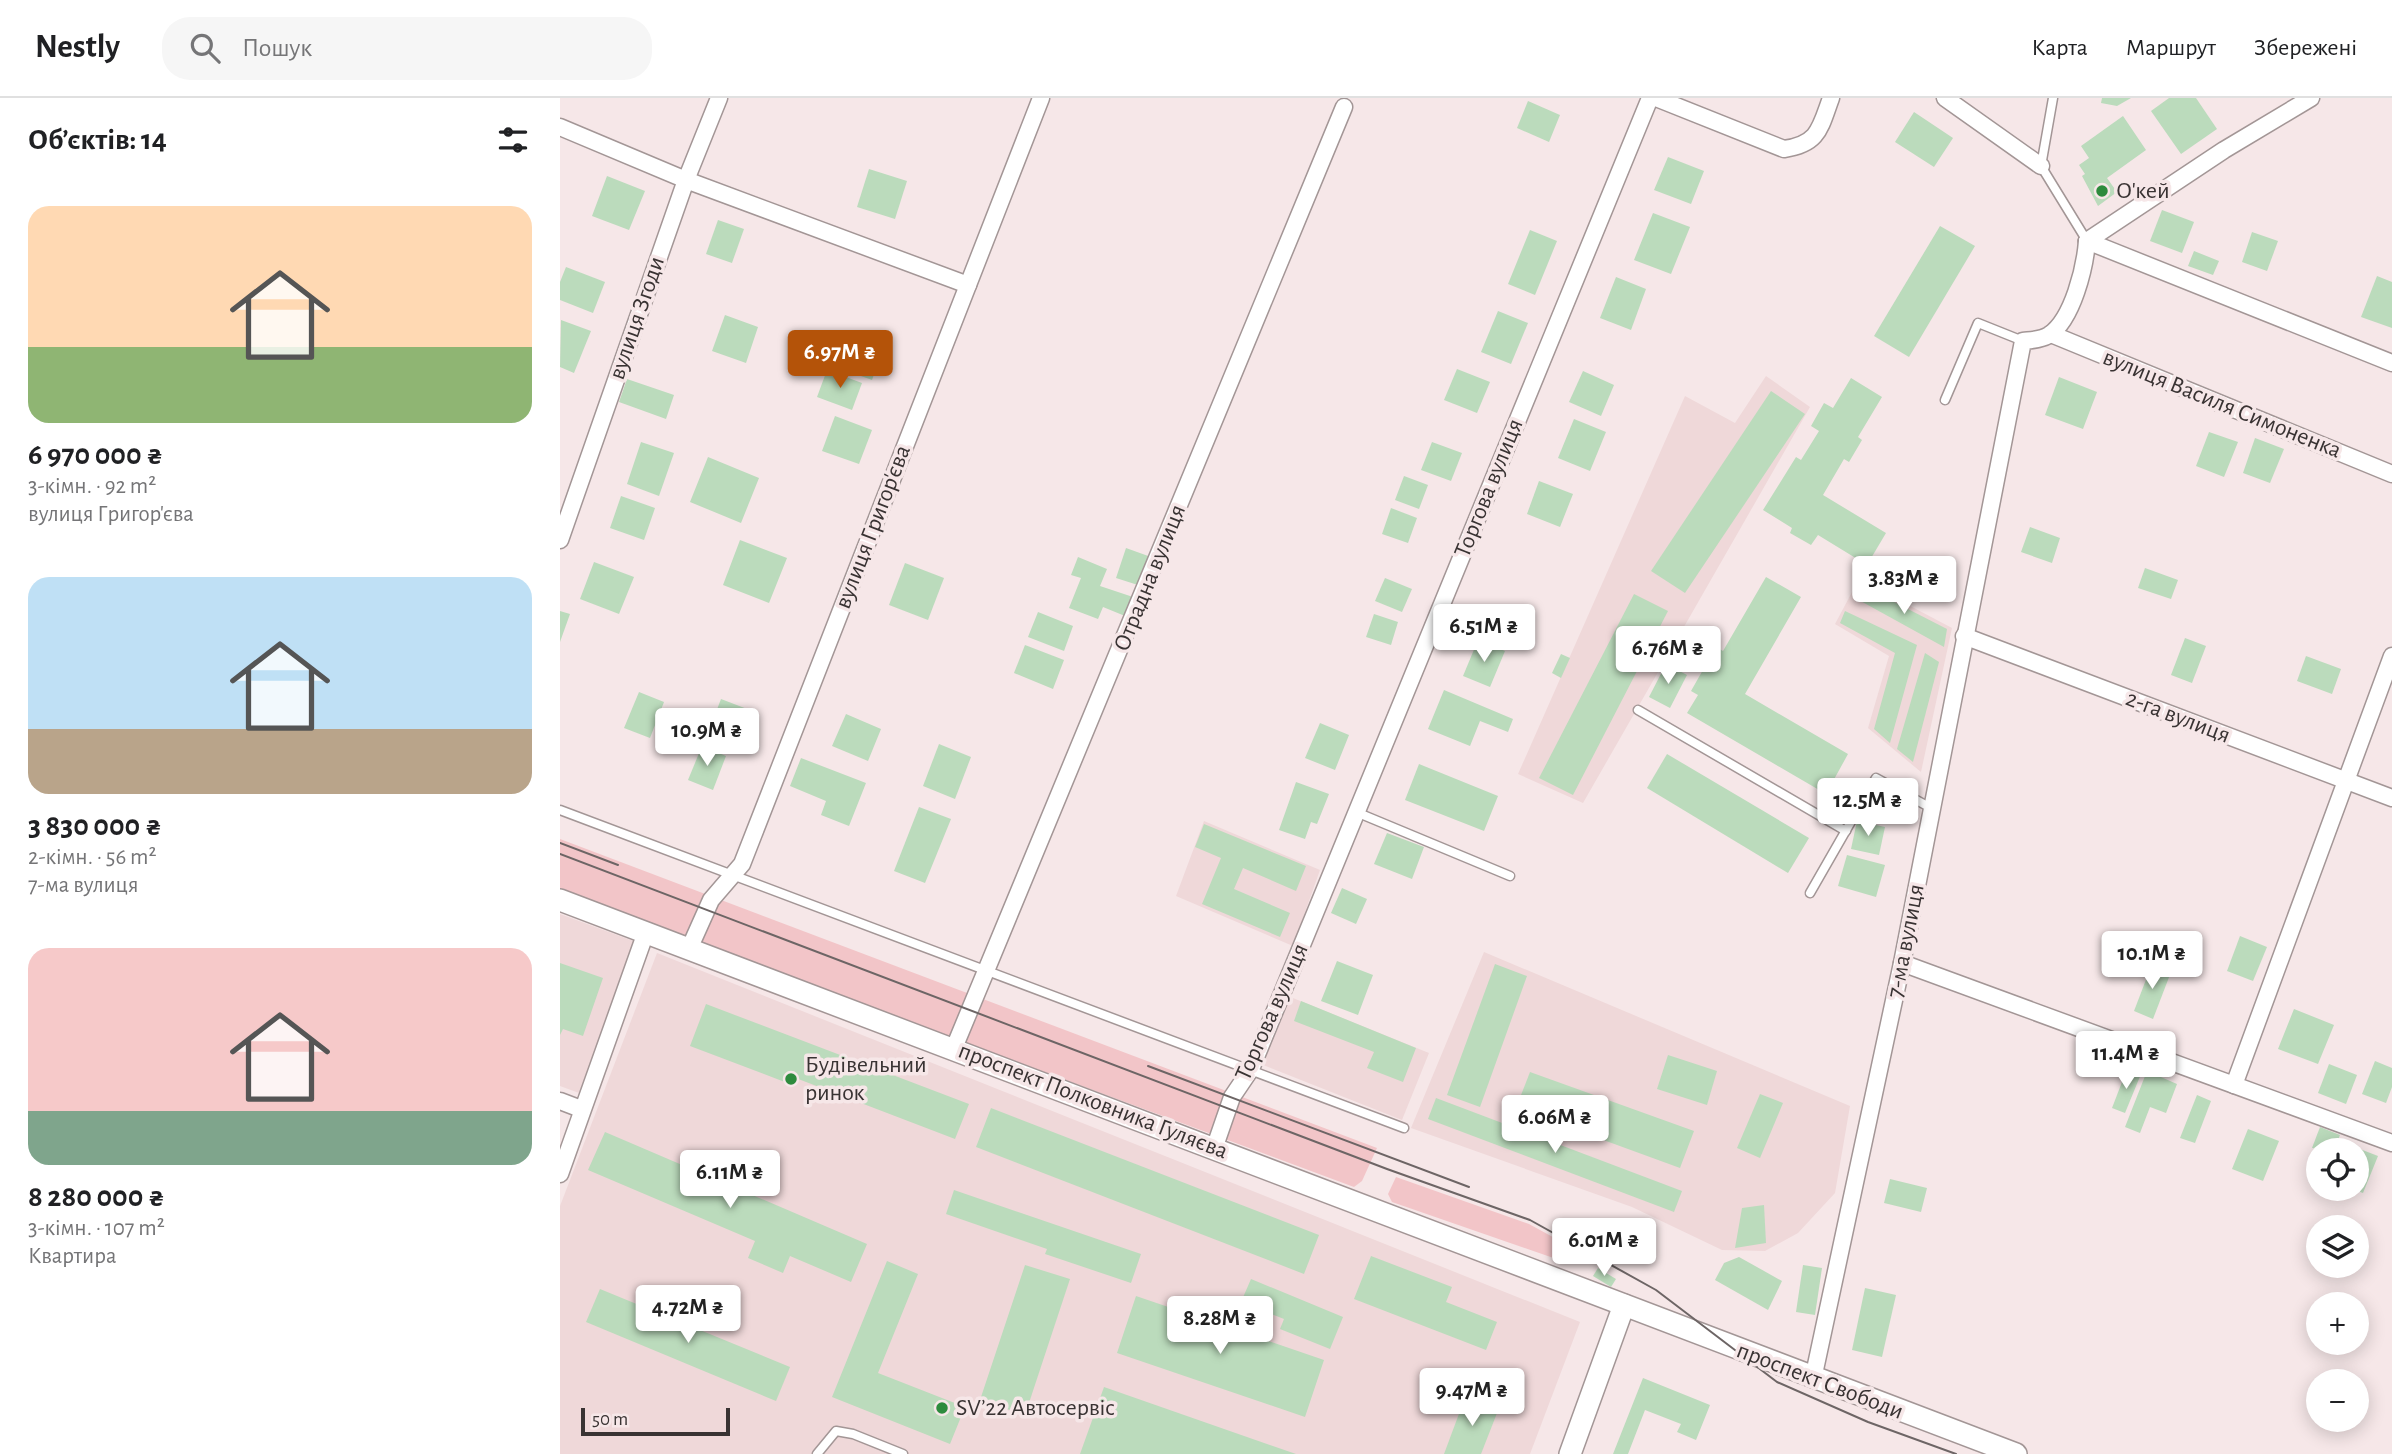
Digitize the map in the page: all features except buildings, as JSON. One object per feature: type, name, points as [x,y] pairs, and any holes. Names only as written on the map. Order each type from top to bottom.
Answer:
[{"type":"main road","name":"проспект Полковника Гуляєва","points":[[560,901],[690,947],[1624,1305]]},
{"type":"main road","name":"проспект Свободи","points":[[1624,1305],[2016,1454]]},
{"type":"main road","points":[[1570,1454],[1624,1305]]},
{"type":"street","name":"вулиця Згоди","points":[[560,540],[686,180],[719,98]]},
{"type":"street","name":"вулиця Григор'єва","points":[[690,947],[711,900],[742,864],[1041,98]]},
{"type":"street","name":"Торгова вулиця","points":[[1214,1149],[1232,1097],[1251,1069],[1650,98]]},
{"type":"street","points":[[1656,98],[1784,149],[1805,146],[1819,131],[1830,98]]},
{"type":"street","points":[[1945,98],[2041,166]]},
{"type":"street","points":[[2023,341],[2038,340],[2051,334],[2078,288],[2087,241],[2224,150],[2311,98]]},
{"type":"street","name":"Отрадна вулиця","points":[[954,1048],[1344,107]]},
{"type":"street","points":[[560,127],[686,180],[968,285]]},
{"type":"street","points":[[2087,241],[2392,363]]},
{"type":"street","name":"вулиця Василя Симоненка","points":[[2051,334],[2392,474]]},
{"type":"street","name":"7-ма вулиця","points":[[1813,1379],[1902,963],[2023,341]]},
{"type":"street","name":"2-га вулиця","points":[[1964,636],[2392,798]]},
{"type":"street","points":[[2234,1085],[2392,656]]},
{"type":"street","points":[[560,1174],[646,932]]},
{"type":"street","points":[[1902,963],[2392,1143]]},
{"type":"street","points":[[560,1101],[581,1109]]},
{"type":"lane","points":[[2053,98],[2041,166],[2087,241]]},
{"type":"lane","points":[[1945,400],[1978,323],[2023,341]]},
{"type":"lane","points":[[1638,710],[1846,831]]},
{"type":"lane","points":[[1810,893],[1876,778],[1931,808]]},
{"type":"lane","points":[[560,810],[1404,1128]]},
{"type":"lane","points":[[1356,812],[1510,876]]},
{"type":"lane","points":[[817,1454],[836,1431],[853,1433],[903,1454]]},
{"type":"shaded area","points":[[1766,376],[1810,407],[1583,803],[1518,774],[1685,396],[1735,423]]},
{"type":"shaded area","points":[[1859,579],[1952,628],[1921,772],[1868,728],[1889,656],[1835,624]]},
{"type":"shaded area","points":[[1204,821],[1320,870],[1293,946],[1176,896]]},
{"type":"shaded area","points":[[560,839],[1377,1148],[1362,1181],[1354,1187],[560,892]]},
{"type":"shaded area","points":[[560,914],[636,942],[579,1093],[560,1086]]},
{"type":"shaded area","points":[[1484,952],[1850,1106],[1835,1193],[1798,1233],[1765,1251],[1722,1250],[1632,1207],[1411,1128]]},
{"type":"shaded area","name":"Будівельний ринок","points":[[657,953],[1580,1322],[1530,1454],[560,1454],[560,1206]]},
{"type":"shaded area","points":[[1288,996],[1429,1053],[1402,1120],[1258,1063]]},
{"type":"shaded area","points":[[1396,1177],[1529,1224],[1582,1253],[1574,1261],[1565,1262],[1392,1202],[1388,1194]]},
{"type":"tram line","points":[[560,843],[618,865]]},
{"type":"tram line","points":[[560,854],[1387,1169],[1530,1220],[1656,1290],[1777,1382],[1868,1422],[1956,1454]]},
{"type":"tram line","points":[[1148,1066],[1469,1187]]},
{"type":"place","name":"О'кей","points":[[2102,191]]},
{"type":"place","name":"Будівельний ринок","points":[[791,1079]]},
{"type":"place","name":"SV’22 Автосервіс","points":[[942,1408]]}]
